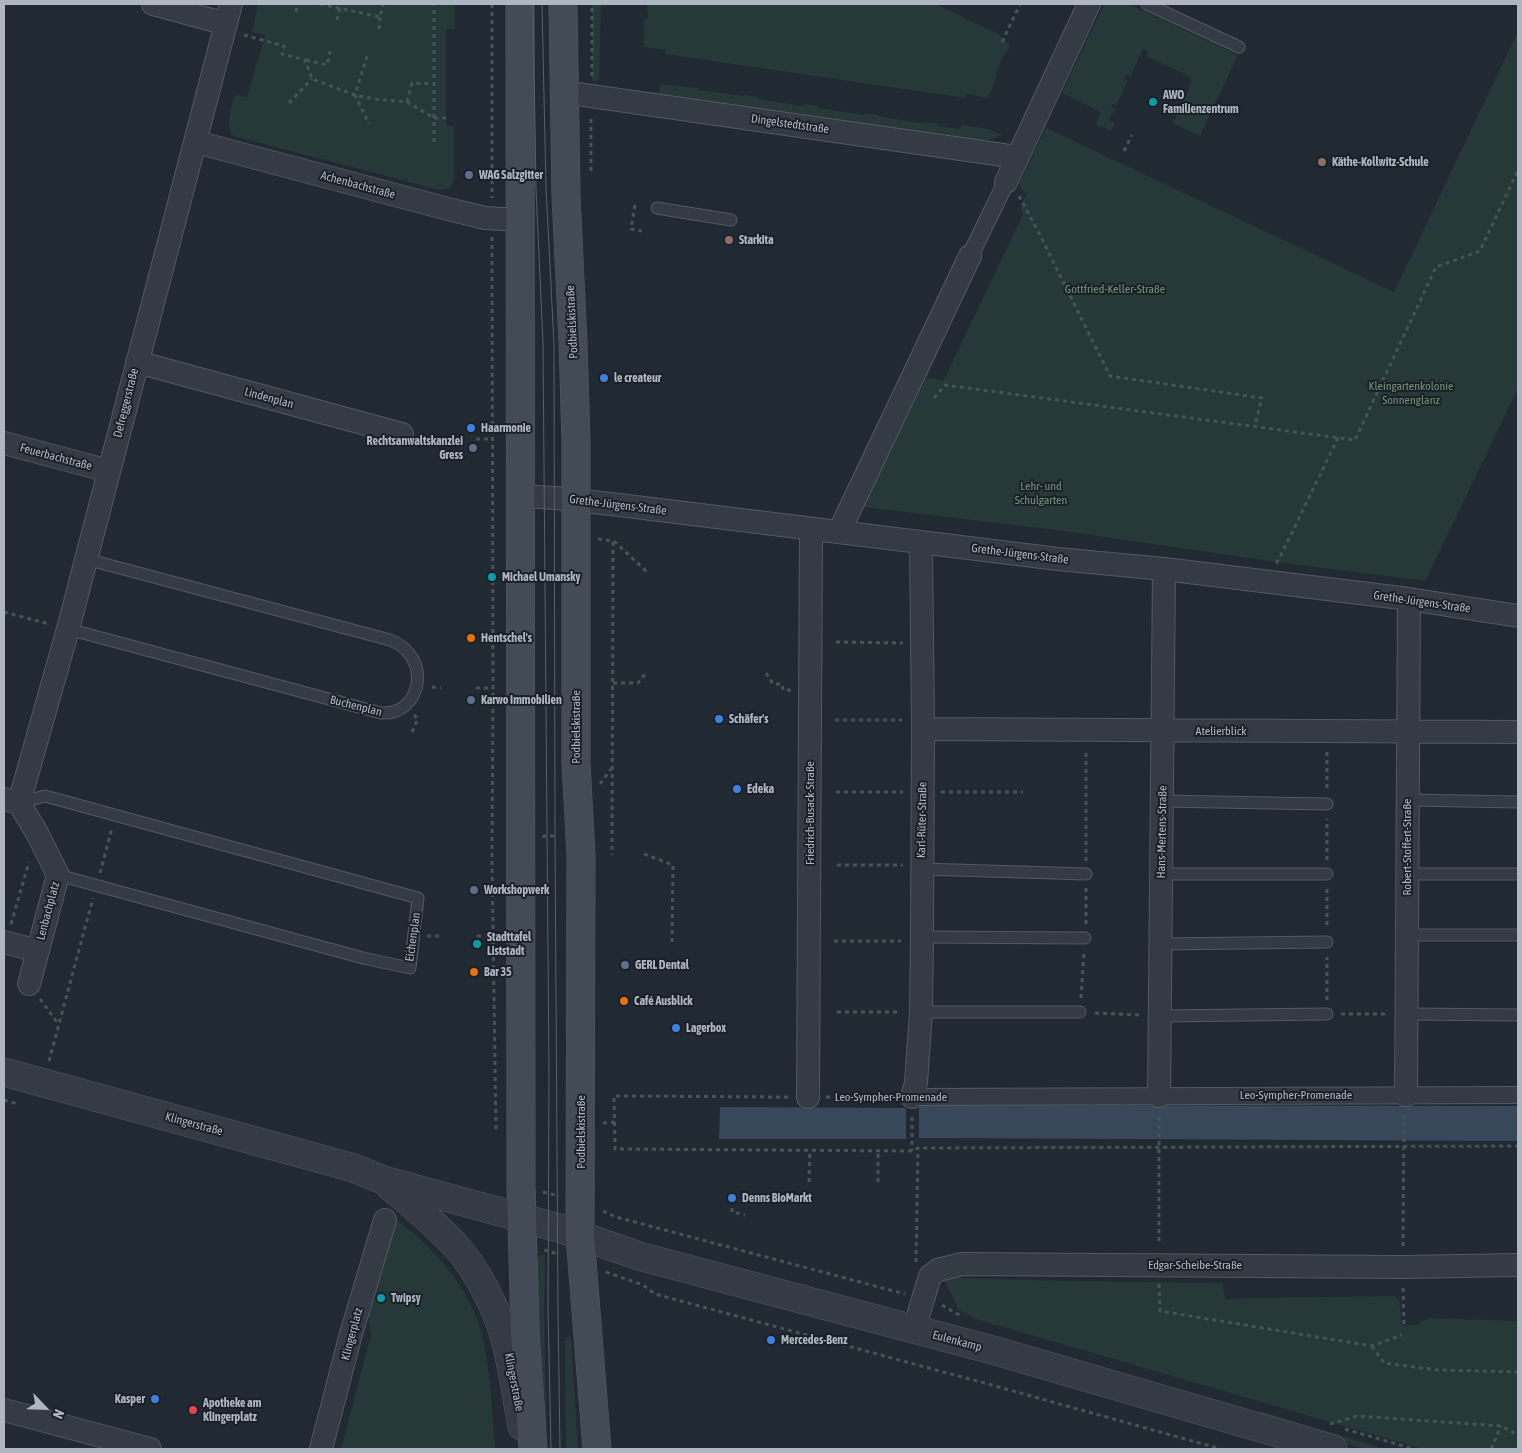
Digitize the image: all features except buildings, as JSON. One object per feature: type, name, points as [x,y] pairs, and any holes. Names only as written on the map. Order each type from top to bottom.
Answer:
[{"type":"main road","points":[[520,4],[522,1231],[525,1332],[533,1449]]},
{"type":"main road","name":"Podbielskistraße","points":[[563,4],[566,196],[576,441],[576,763],[581,855],[580,1248],[597,1449]]},
{"type":"street","points":[[152,4],[227,19]]},
{"type":"street","points":[[839,532],[1089,4]]},
{"type":"street","name":"Defreggerstraße","points":[[11,801],[68,629],[227,19]]},
{"type":"street","name":"Dingelstedtstraße","points":[[563,92],[1017,157]]},
{"type":"street","name":"Achenbachstraße","points":[[196,142],[448,209],[492,218],[521,220]]},
{"type":"street","name":"Lindenplan","points":[[137,362],[402,434]]},
{"type":"street","name":"Feuerbachstraße","points":[[4,443],[109,471]]},
{"type":"street","name":"Grethe-Jürgens-Straße","points":[[521,496],[575,500],[1058,560],[1164,568],[1268,583],[1409,599],[1518,616]]},
{"type":"street","name":"Friedrich-Busack-Straße","points":[[808,1097],[811,529]]},
{"type":"street","name":"Karl-Rüter-Straße","points":[[912,1097],[916,1084],[921,1012],[923,724],[921,542]]},
{"type":"street","name":"Hans-Mertens-Straße","points":[[1159,1105],[1164,731],[1164,568]]},
{"type":"street","name":"Robert-Stoffert-Straße","points":[[1405,1100],[1409,599]]},
{"type":"street","name":"Atelierblick","points":[[923,724],[1164,731],[1518,732]]},
{"type":"street","name":"Lenbachplatz","points":[[11,801],[37,833],[58,876],[38,951],[34,991]]},
{"type":"street","points":[[5,942],[38,951]]},
{"type":"street","name":"Klingerstraße","points":[[4,1072],[354,1168],[522,1231],[559,1228],[580,1248]]},
{"type":"street","name":"Leo-Sympher-Promenade","points":[[912,1097],[1159,1105],[1405,1100],[1518,1095]]},
{"type":"street","name":"Klingerstraße","points":[[383,1180],[456,1246],[476,1275],[493,1306],[506,1341],[526,1449]]},
{"type":"street","name":"Klingerplatz","points":[[321,1449],[351,1334],[385,1220]]},
{"type":"street","name":"Eulenkamp","points":[[580,1248],[639,1256],[914,1329],[1269,1436],[1331,1436]]},
{"type":"street","name":"Edgar-Scheibe-Straße","points":[[914,1329],[930,1276],[938,1270],[962,1264],[1403,1267],[1518,1265]]},
{"type":"street","points":[[4,1410],[93,1442],[150,1449]]},
{"type":"lane","points":[[1147,4],[1239,47]]},
{"type":"lane","points":[[656,208],[731,220]]},
{"type":"lane","name":"Buchenplan","points":[[68,629],[380,713],[394,712],[400,708],[408,701],[417,685],[416,662],[400,644],[390,640],[86,559]]},
{"type":"lane","name":"Eichenplan","points":[[11,801],[45,796],[418,898],[410,968],[370,960],[58,876]]},
{"type":"lane","points":[[1408,800],[1518,802]]},
{"type":"lane","points":[[1162,801],[1327,804]]},
{"type":"lane","points":[[922,867],[1086,874]]},
{"type":"lane","points":[[1161,874],[1327,874]]},
{"type":"lane","points":[[1407,874],[1518,874]]},
{"type":"lane","points":[[1407,935],[1518,935]]},
{"type":"lane","points":[[922,939],[1086,938]]},
{"type":"lane","points":[[1160,944],[1327,942]]},
{"type":"lane","points":[[921,1012],[1080,1012]]},
{"type":"lane","points":[[1159,1016],[1327,1014]]},
{"type":"lane","points":[[1407,1014],[1518,1015]]},
{"type":"path","points":[[296,12],[297,4]]},
{"type":"path","points":[[320,4],[380,16]]},
{"type":"path","points":[[379,29],[383,4]]},
{"type":"path","points":[[434,4],[434,142]]},
{"type":"path","points":[[492,4],[492,860],[496,1136]]},
{"type":"path","points":[[1002,42],[1020,4]]},
{"type":"path","points":[[337,20],[340,8]]},
{"type":"path","points":[[227,19],[284,46],[282,54],[327,65],[331,48]]},
{"type":"path","points":[[366,56],[355,95],[369,124]]},
{"type":"path","points":[[305,60],[312,79],[355,95],[407,102],[434,118],[446,118]]},
{"type":"path","points":[[289,103],[312,79]]},
{"type":"path","points":[[407,102],[412,83],[434,84]]},
{"type":"path","points":[[1124,152],[1132,135]]},
{"type":"path","points":[[934,398],[945,385],[1354,440],[1436,267],[1480,251],[1518,170]]},
{"type":"path","points":[[1006,182],[1013,186],[1039,233],[1110,376],[1262,398],[1256,426]]},
{"type":"path","points":[[635,205],[631,229],[642,231]]},
{"type":"path","points":[[1268,583],[1276,562],[1338,438]]},
{"type":"path","points":[[476,439],[493,439]]},
{"type":"path","points":[[595,539],[613,541],[648,572]]},
{"type":"path","points":[[612,855],[613,541]]},
{"type":"path","points":[[4,612],[68,629]]},
{"type":"path","points":[[836,642],[922,643]]},
{"type":"path","points":[[766,673],[773,684],[782,684],[783,690],[811,689]]},
{"type":"path","points":[[612,683],[638,683],[645,674]]},
{"type":"path","points":[[476,688],[493,688]]},
{"type":"path","points":[[835,720],[923,724]]},
{"type":"path","points":[[597,788],[612,768]]},
{"type":"path","points":[[836,792],[1023,792]]},
{"type":"path","points":[[49,1062],[77,969],[96,887],[116,816]]},
{"type":"path","points":[[5,942],[37,833]]},
{"type":"path","points":[[644,854],[673,865],[672,946]]},
{"type":"path","points":[[837,864],[922,867]]},
{"type":"path","points":[[477,936],[494,936]]},
{"type":"path","points":[[834,941],[922,939]]},
{"type":"path","points":[[34,991],[59,1026]]},
{"type":"path","points":[[836,1012],[921,1012]]},
{"type":"path","points":[[1080,1012],[1159,1016]]},
{"type":"path","points":[[1327,1014],[1407,1014]]},
{"type":"path","name":"Leo-Sympher-Promenade","points":[[912,1097],[614,1096],[615,1149],[912,1151]]},
{"type":"path","points":[[912,1097],[912,1151],[918,1148],[1518,1146]]},
{"type":"path","points":[[4,1100],[18,1104]]},
{"type":"path","points":[[1404,1324],[1405,1100]]},
{"type":"path","points":[[1159,1105],[1159,1264]]},
{"type":"path","points":[[600,1123],[615,1122]]},
{"type":"path","points":[[916,1262],[918,1148]]},
{"type":"path","points":[[810,1150],[810,1182]]},
{"type":"path","points":[[878,1151],[878,1182]]},
{"type":"path","points":[[522,1184],[580,1203]]},
{"type":"path","points":[[732,1200],[732,1212],[746,1216]]},
{"type":"path","points":[[522,1231],[580,1248],[608,1272],[642,1285],[655,1294],[1221,1449]]},
{"type":"path","points":[[1160,1310],[1372,1346],[1402,1335]]},
{"type":"path","points":[[1372,1346],[1384,1363],[1438,1370],[1518,1372]]},
{"type":"path","points":[[1331,1436],[1357,1416],[1501,1426],[1518,1435]]},
{"type":"path","points":[[1491,1449],[1501,1426]]},
{"type":"green space","points":[[258,4],[455,4],[455,29],[446,29],[446,126],[454,126],[454,179],[450,188],[440,190],[233,136],[229,122],[234,97],[237,95],[247,97],[265,35],[252,32]]},
{"type":"green space","points":[[592,4],[601,4],[599,81],[592,81]]},
{"type":"green space","points":[[647,4],[935,4],[999,34],[1010,46],[995,73],[997,74],[994,85],[988,98],[966,94],[965,98],[665,54],[666,50],[644,47],[644,19],[648,18]]},
{"type":"green space","points":[[1104,4],[1129,4],[1238,55],[1200,136],[1173,123],[1192,82],[1190,81],[1191,77],[1146,56],[1148,51],[1143,49],[1130,77],[1126,75],[1124,79],[1128,80],[1116,106],[1113,104],[1111,107],[1115,109],[1109,120],[1115,123],[1111,131],[1096,124],[1101,112],[1062,93]]},
{"type":"green space","name":"Kleingartenkolonie Sonnenglanz","points":[[1518,31],[1518,389],[1425,581],[1276,562],[1064,531],[863,507],[926,378],[944,380],[1023,214],[1020,208],[1026,195],[1019,184],[1046,128],[1394,292]]},
{"type":"green space","points":[[660,84],[758,97],[758,99],[803,106],[804,104],[818,106],[818,108],[864,115],[864,113],[878,115],[925,124],[925,122],[938,124],[938,126],[960,129],[962,125],[989,129],[1002,135],[986,141],[659,95]]},
{"type":"green space","points":[[393,1218],[421,1240],[448,1269],[469,1301],[477,1318],[482,1335],[491,1392],[495,1449],[341,1449],[371,1335],[368,1314]]},
{"type":"green space","points":[[545,1254],[544,1311],[547,1449],[541,1449],[534,1259]]},
{"type":"green space","points":[[958,1278],[1223,1283],[1225,1300],[1393,1296],[1399,1300],[1402,1325],[1416,1325],[1429,1318],[1518,1321],[1518,1449],[1423,1449],[976,1319],[957,1309],[957,1305],[944,1280]]},
{"type":"green space","points":[[565,1337],[571,1337],[578,1449],[566,1449]]},
{"type":"green space","points":[[1260,1411],[1385,1449],[1363,1449],[1260,1419]]},
{"type":"water","points":[[919,1105],[1518,1106],[1518,1141],[919,1138]]},
{"type":"water","points":[[720,1107],[906,1108],[906,1139],[719,1139]]},
{"type":"tram line","points":[[533,4],[536,188],[543,344],[549,1074],[548,1309],[551,1449]]},
{"type":"tram line","points":[[542,4],[546,188],[554,344],[555,836],[560,1449]]},
{"type":"place","name":"AWO Familienzentrum","points":[[1153,102]]},
{"type":"place","name":"Käthe-Kollwitz-Schule","points":[[1322,162]]},
{"type":"place","name":"WAG Salzgitter","points":[[469,175]]},
{"type":"place","name":"Starkita","points":[[729,240]]},
{"type":"place","name":"le createur","points":[[604,378]]},
{"type":"place","name":"Haarmonie","points":[[471,428]]},
{"type":"place","name":"Rechtsanwaltskanzlei Gress","points":[[473,448]]},
{"type":"place","name":"Michael Umansky","points":[[492,577]]},
{"type":"place","name":"Hentschel's","points":[[471,638]]},
{"type":"place","name":"Karwo Immobilien","points":[[471,700]]},
{"type":"place","name":"Schäfer's","points":[[719,719]]},
{"type":"place","name":"Edeka","points":[[737,789]]},
{"type":"place","name":"Workshopwerk","points":[[474,890]]},
{"type":"place","name":"Stadttafel Liststadt","points":[[477,944]]},
{"type":"place","name":"GERL Dental","points":[[625,965]]},
{"type":"place","name":"Bar 35","points":[[474,972]]},
{"type":"place","name":"Café Ausblick","points":[[624,1001]]},
{"type":"place","name":"Lagerbox","points":[[676,1028]]},
{"type":"place","name":"Denns BioMarkt","points":[[732,1198]]},
{"type":"place","name":"Twipsy","points":[[381,1298]]},
{"type":"place","name":"Mercedes-Benz","points":[[771,1340]]},
{"type":"place","name":"Kasper","points":[[155,1399]]},
{"type":"place","name":"Apotheke am Klingerplatz","points":[[193,1410]]},
{"type":"park label","name":"Gottfried-Keller-Straße","points":[[1115,289]]},
{"type":"park label","name":"Lehr- und Schulgarten","points":[[1041,493]]}]
